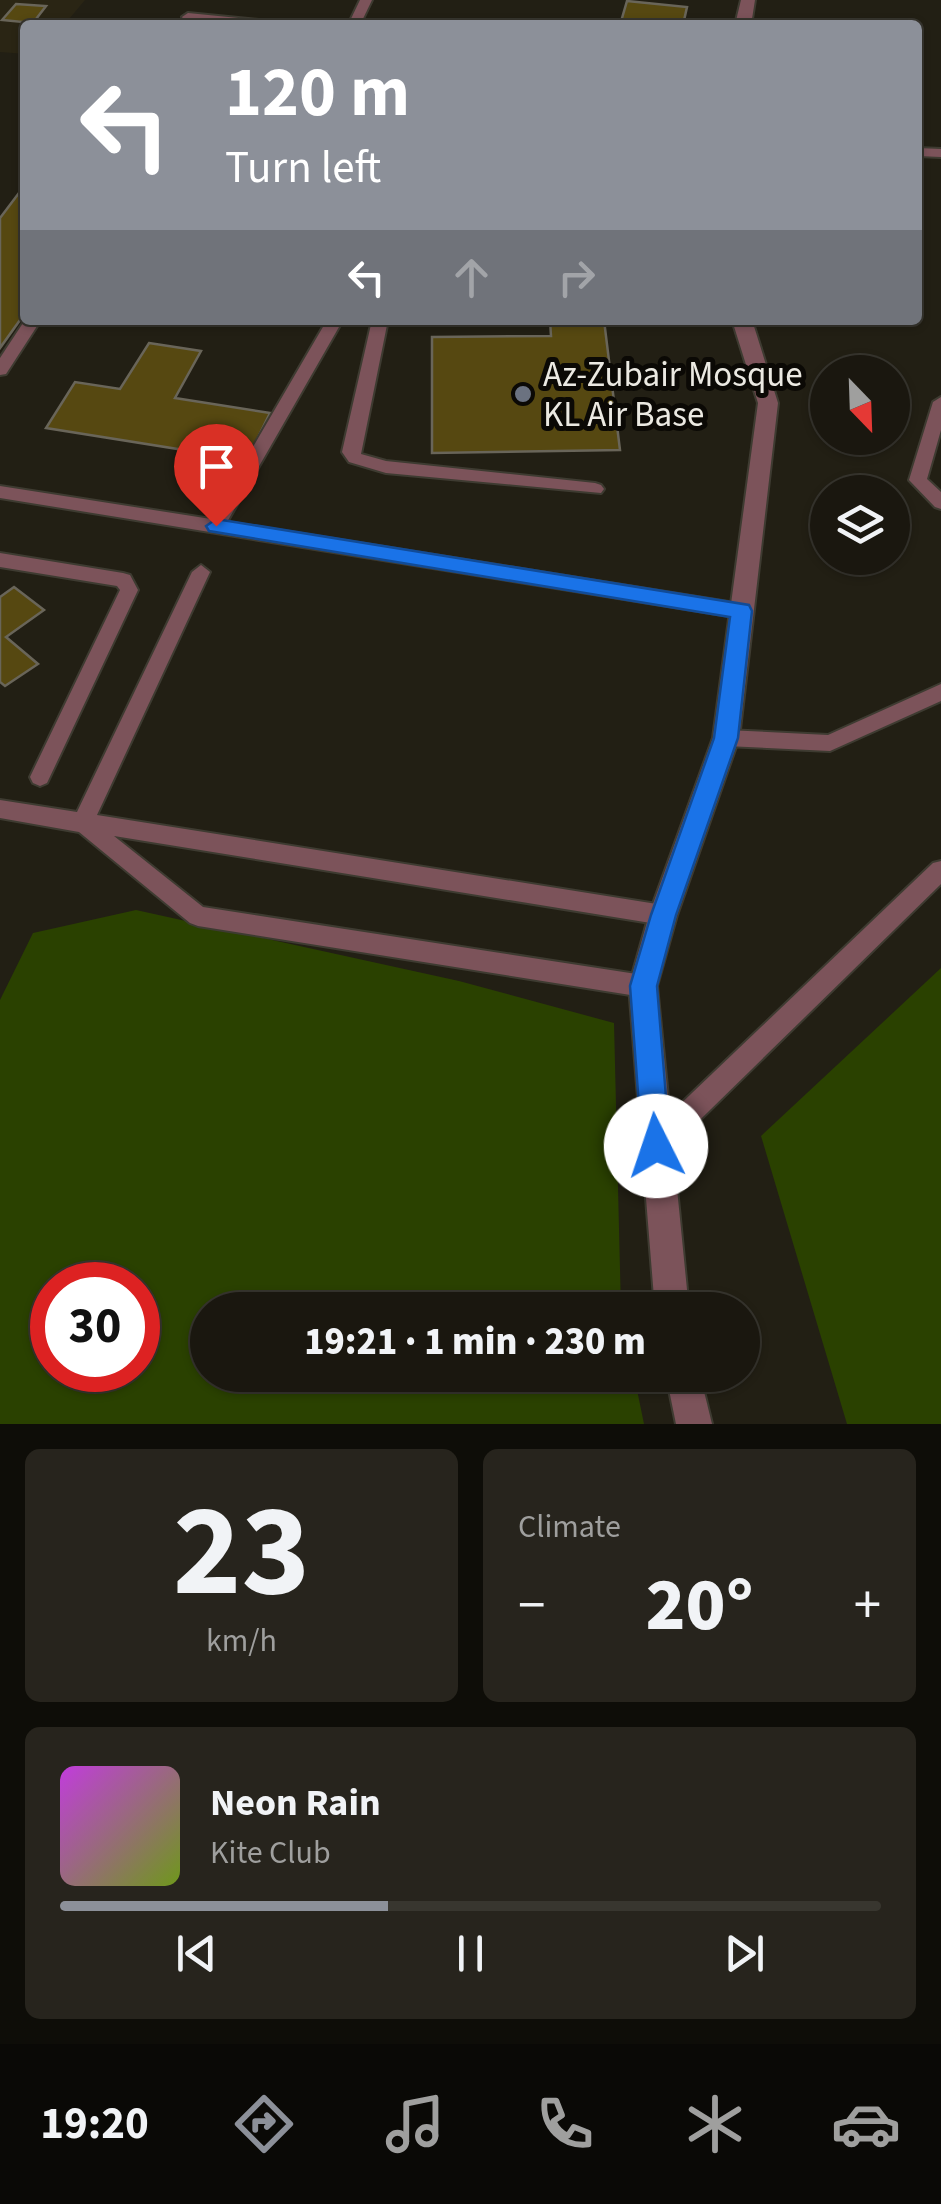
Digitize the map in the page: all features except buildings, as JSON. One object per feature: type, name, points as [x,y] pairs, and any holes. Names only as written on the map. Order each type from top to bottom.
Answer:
[{"type":"street","points":[[670,1292],[644,986],[664,915],[726,738],[768,403],[744,325]]},
{"type":"street","points":[[687,1392],[694,1424]]},
{"type":"lane","points":[[188,17],[218,20]]},
{"type":"lane","points":[[0,370],[30,325]]},
{"type":"lane","points":[[216,526],[332,325]]},
{"type":"lane","points":[[379,325],[350,452],[355,458],[386,467],[595,489]]},
{"type":"lane","points":[[941,402],[918,480],[941,503]]},
{"type":"lane","points":[[0,492],[742,611]]},
{"type":"lane","points":[[0,560],[122,580],[129,590],[40,777]]},
{"type":"lane","points":[[82,824],[201,572]]},
{"type":"lane","points":[[726,738],[830,743],[941,692]]},
{"type":"lane","points":[[0,809],[664,915]]},
{"type":"lane","points":[[82,824],[198,916],[644,986]]},
{"type":"lane","points":[[656,1146],[941,870]]},
{"type":"shaded area","points":[[0,0],[85,0],[68,20],[20,20],[20,54],[0,52]]},
{"type":"green space","points":[[136,910],[459,981],[614,1023],[621,1292],[190,1292],[190,1392],[637,1392],[644,1424],[0,1424],[0,1000],[33,933]]},
{"type":"green space","points":[[941,968],[941,1424],[847,1424],[761,1136]]},
{"type":"place","name":"Az-Zubair Mosque KL Air Base","points":[[523,394]]},
{"type":"route","points":[[216,526],[742,611],[726,738],[664,915],[644,986],[656,1146]]}]
